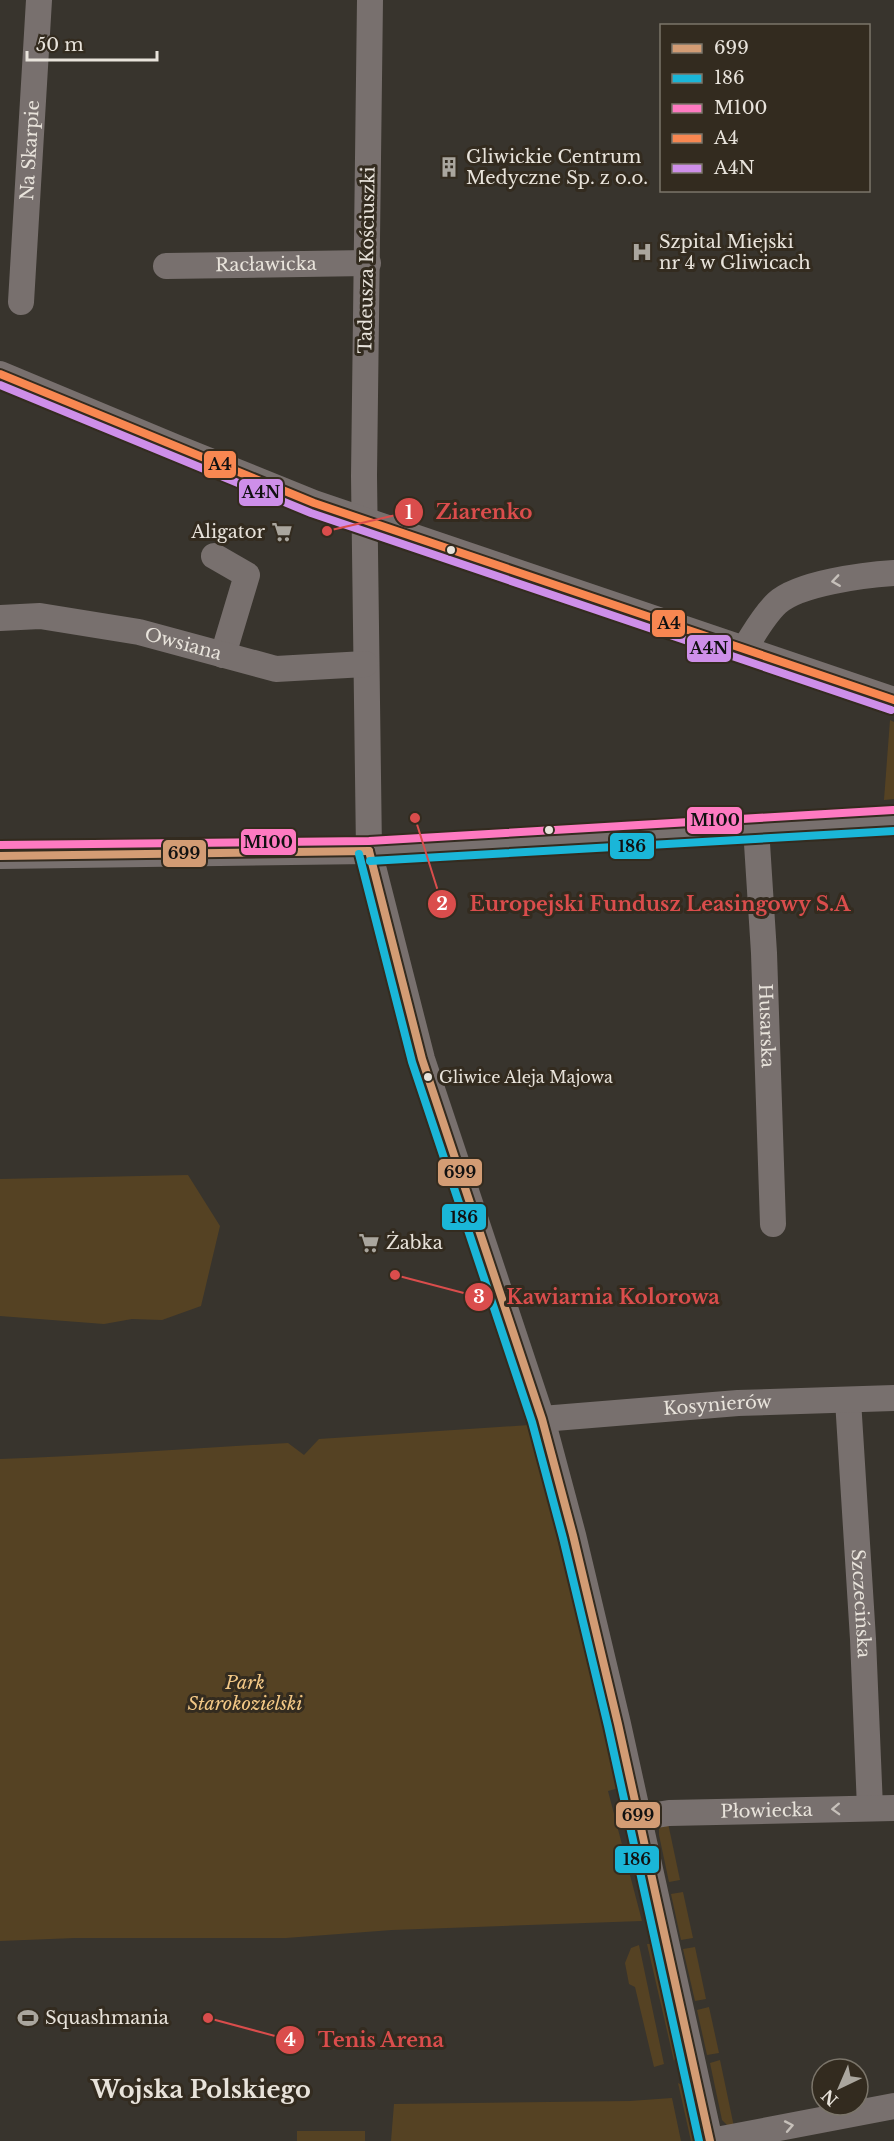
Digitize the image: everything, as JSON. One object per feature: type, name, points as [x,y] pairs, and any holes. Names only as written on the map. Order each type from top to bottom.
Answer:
[{"type":"street","name":"Na Skarpie","points":[[21,302],[39,0]]},
{"type":"street","name":"Tadeusza Kościuszki","points":[[370,0],[364,520],[369,851],[425,1068],[542,1419],[573,1535],[618,1724],[710,2141]]},
{"type":"street","name":"Racławicka","points":[[166,266],[368,263]]},
{"type":"street","points":[[0,374],[252,478],[364,520],[894,700]]},
{"type":"street","points":[[214,556],[248,575],[223,655]]},
{"type":"street","points":[[744,649],[768,612],[779,601],[793,593],[824,583],[894,573]]},
{"type":"street","name":"Owsiana","points":[[0,618],[40,616],[139,632],[276,669],[365,664]]},
{"type":"street","points":[[0,856],[369,851],[894,820]]},
{"type":"street","name":"Husarska","points":[[756,828],[764,953],[773,1224]]},
{"type":"street","name":"Kosynierów","points":[[542,1419],[738,1403],[894,1398]]},
{"type":"street","name":"Szczecińska","points":[[848,1400],[863,1630],[882,1808]]},
{"type":"street","name":"Płowiecka","points":[[638,1818],[669,1813],[882,1808]]},
{"type":"street","points":[[710,2141],[894,2106]]},
{"type":"green space","points":[[890,720],[894,722],[894,799],[884,800]]},
{"type":"green space","points":[[188,1175],[220,1226],[201,1306],[162,1320],[132,1319],[104,1324],[0,1316],[0,1179]]},
{"type":"green space","name":"Park Starokozielski","points":[[529,1425],[619,1788],[608,1791],[642,1921],[392,1930],[286,1938],[75,1938],[0,1941],[0,1459],[288,1443],[304,1455],[319,1439]]},
{"type":"green space","points":[[668,1823],[680,1880],[669,1882],[659,1835],[659,1829]]},
{"type":"green space","points":[[683,1892],[693,1938],[681,1940],[671,1894]]},
{"type":"green space","points":[[647,1944],[651,1944],[677,2054],[674,2061]]},
{"type":"green space","points":[[639,1945],[664,2064],[654,2067],[635,1987],[629,1984],[625,1963],[631,1948]]},
{"type":"green space","points":[[695,1947],[706,1999],[695,2001],[683,1949]]},
{"type":"green space","points":[[709,2007],[719,2053],[707,2055],[697,2010]]},
{"type":"green space","points":[[720,2060],[734,2127],[728,2126],[722,2120],[710,2063]]},
{"type":"green space","points":[[678,2083],[684,2086],[696,2141],[691,2141]]},
{"type":"green space","points":[[672,2098],[681,2141],[391,2141],[394,2104],[630,2101]]},
{"type":"green space","points":[[297,2131],[365,2131],[365,2141],[297,2141]]},
{"type":"transit line","name":"A4","points":[[0,374],[314,503],[894,700]]},
{"type":"transit line","name":"A4N","points":[[0,385],[311,513],[891,710]]},
{"type":"transit line","name":"M100","points":[[0,845],[369,841],[893,810]]},
{"type":"transit line","name":"186","points":[[370,861],[894,831]]},
{"type":"transit line","name":"699","points":[[369,851],[422,1059],[542,1419],[573,1535],[618,1724],[710,2141]]},
{"type":"transit line","name":"699","points":[[0,856],[369,851]]},
{"type":"transit line","name":"186","points":[[359,854],[412,1062],[532,1422],[563,1538],[608,1726],[699,2141]]},
{"type":"place","name":"Gliwickie Centrum Medyczne Sp. z o.o.","points":[[449,167]]},
{"type":"place","name":"Szpital Miejski nr 4 w Gliwicach","points":[[642,252]]},
{"type":"place","name":"Ziarenko","points":[[327,531]]},
{"type":"place","name":"Aligator","points":[[282,532]]},
{"type":"place","name":"Europejski Fundusz Leasingowy S.A","points":[[415,818]]},
{"type":"place","name":"Gliwice Aleja Majowa","points":[[428,1077]]},
{"type":"place","name":"Żabka","points":[[369,1243]]},
{"type":"place","name":"Kawiarnia Kolorowa","points":[[395,1275]]},
{"type":"place","name":"Squashmania","points":[[28,2018]]},
{"type":"place","name":"Tenis Arena","points":[[208,2018]]},
{"type":"district","name":"Wojska Polskiego","points":[[201,2089]]}]
